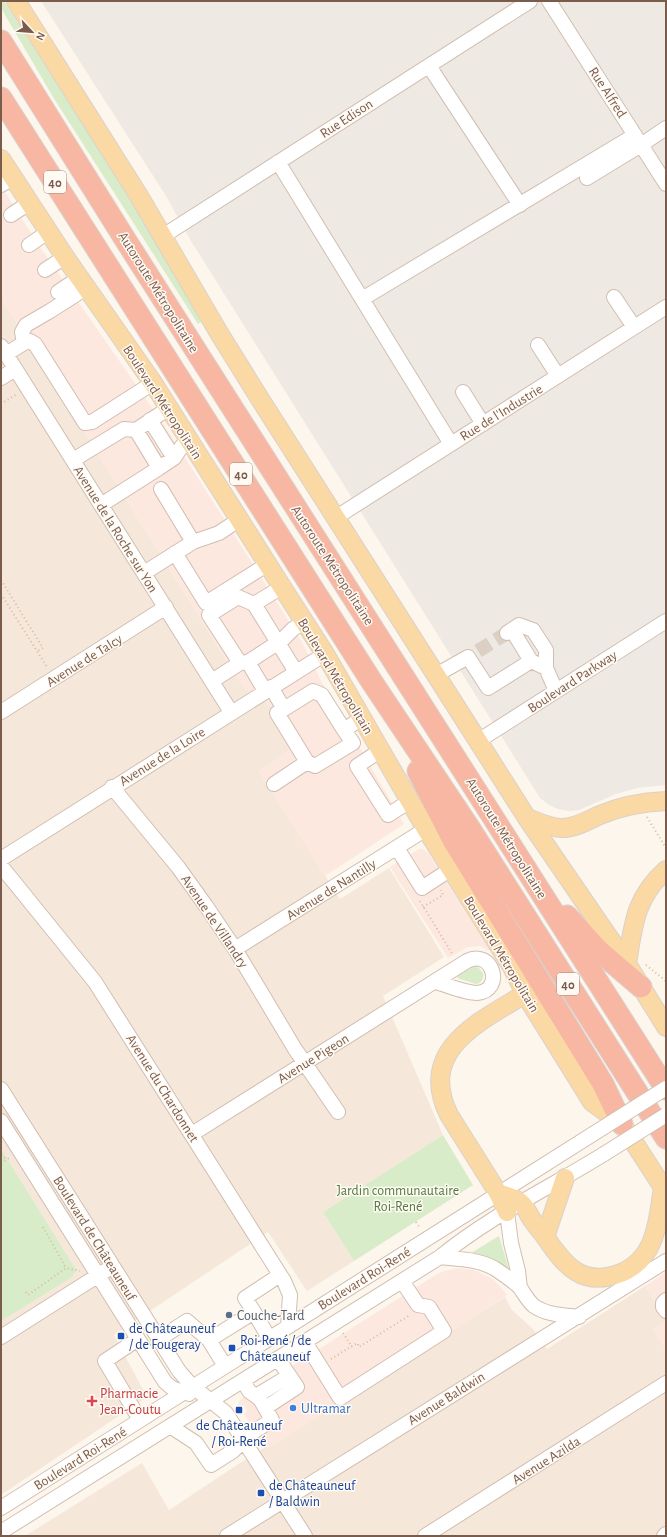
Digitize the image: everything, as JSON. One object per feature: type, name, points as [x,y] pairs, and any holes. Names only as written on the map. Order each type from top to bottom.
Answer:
[{"type":"highway","name":"Autoroute Métropolitaine","points":[[1,41],[666,1088]]},
{"type":"highway","name":"Autoroute Métropolitaine","points":[[1,98],[372,682],[470,829],[666,1138]]},
{"type":"highway","points":[[372,682],[453,840],[603,1084],[622,1124]]},
{"type":"highway","points":[[529,874],[599,950],[641,987]]},
{"type":"main road","points":[[16,1],[163,236],[238,365],[527,818],[627,964],[666,1027]]},
{"type":"main road","name":"Boulevard Métropolitain","points":[[1,160],[7,181],[29,203],[82,283],[169,408],[325,654],[426,829],[512,967],[525,994],[592,1102],[622,1124],[664,1190]]},
{"type":"main road","points":[[527,818],[552,827],[571,827],[628,806],[666,801]]},
{"type":"main road","points":[[627,964],[633,923],[640,904],[651,886],[666,870]]},
{"type":"main road","points":[[525,994],[474,1026],[458,1039],[447,1053],[441,1073],[440,1084],[444,1104],[498,1193],[545,1237],[562,1262],[578,1273],[596,1277],[610,1276],[624,1271],[640,1260],[652,1244],[664,1190]]},
{"type":"main road","points":[[545,1237],[565,1178]]},
{"type":"street","name":"Rue Edison","points":[[163,236],[530,1]]},
{"type":"street","name":"Rue Alfred","points":[[549,1],[666,184]]},
{"type":"street","points":[[429,66],[520,205]]},
{"type":"street","points":[[362,299],[520,205],[638,140],[666,128]]},
{"type":"street","points":[[587,178],[638,140]]},
{"type":"street","points":[[278,162],[451,444]]},
{"type":"street","points":[[11,215],[29,203]]},
{"type":"street","points":[[29,245],[48,232]]},
{"type":"street","points":[[45,270],[65,257]]},
{"type":"street","points":[[58,292],[82,283]]},
{"type":"street","points":[[24,343],[21,335],[24,327],[51,316],[82,283]]},
{"type":"street","points":[[614,297],[634,327]]},
{"type":"street","name":"Rue de l'Industrie","points":[[335,518],[666,307]]},
{"type":"street","points":[[3,350],[30,341],[35,344],[85,424],[92,422],[152,383]]},
{"type":"street","points":[[538,345],[558,376]]},
{"type":"street","name":"Avenue de la Roche sur Yon","points":[[3,350],[231,712]]},
{"type":"street","points":[[1,378],[15,369]]},
{"type":"street","points":[[463,392],[483,424]]},
{"type":"street","points":[[73,460],[124,428],[136,430],[169,408]]},
{"type":"street","points":[[150,420],[174,458]]},
{"type":"street","points":[[136,430],[159,468]]},
{"type":"street","points":[[101,505],[174,458],[182,446],[190,441]]},
{"type":"street","points":[[161,489],[193,542]]},
{"type":"street","points":[[144,573],[193,542],[219,533],[240,519]]},
{"type":"street","points":[[175,553],[206,603],[268,564]]},
{"type":"street","points":[[254,604],[282,586]]},
{"type":"street","points":[[284,709],[244,663],[209,615],[238,597],[254,604],[296,672]]},
{"type":"street","name":"Avenue de Talcy","points":[[1,712],[166,607]]},
{"type":"street","name":"Boulevard Parkway","points":[[478,741],[666,621]]},
{"type":"street","points":[[212,681],[278,643],[293,629],[304,622]]},
{"type":"street","points":[[546,668],[531,662],[510,632],[519,625],[533,630],[546,650],[546,668],[556,691]]},
{"type":"street","name":"Avenue de la Loire","points":[[1,859],[112,787],[325,654]]},
{"type":"street","points":[[436,675],[473,654],[488,688],[531,662]]},
{"type":"street","points":[[325,700],[344,688]]},
{"type":"street","points":[[313,691],[322,695],[353,743],[316,766],[308,762],[277,713],[284,709],[313,691]]},
{"type":"street","points":[[344,730],[362,718]]},
{"type":"street","points":[[381,750],[357,766],[388,815],[410,801]]},
{"type":"street","points":[[274,784],[308,762]]},
{"type":"street","name":"Avenue de Villandry","points":[[112,787],[178,867],[206,906],[235,949],[305,1064],[338,1112]]},
{"type":"street","name":"Avenue de Nantilly","points":[[235,949],[426,829]]},
{"type":"street","points":[[397,848],[422,888],[451,869]]},
{"type":"street","name":"Avenue du Chardonnet","points":[[1,866],[95,982],[284,1280],[290,1302],[288,1326]]},
{"type":"street","name":"Avenue Pigeon","points":[[192,1134],[435,982]]},
{"type":"street","name":"Boulevard Roi-René","points":[[1,1508],[187,1389],[666,1088]]},
{"type":"street","name":"Boulevard de Châteauneuf","points":[[1,1089],[183,1376],[187,1389]]},
{"type":"street","name":"Boulevard Roi-René","points":[[1,1532],[440,1257],[462,1239],[545,1188],[565,1178],[666,1115]]},
{"type":"street","name":"Boulevard de Châteauneuf","points":[[1,1121],[168,1386],[187,1389],[210,1401],[226,1414],[305,1536]]},
{"type":"street","points":[[514,1207],[511,1243],[518,1271],[520,1288]]},
{"type":"street","points":[[440,1257],[472,1260],[485,1264],[494,1268],[520,1288],[528,1300],[540,1309],[552,1313],[579,1317]]},
{"type":"street","name":"Avenue Baldwin","points":[[227,1536],[579,1317],[666,1261]]},
{"type":"street","points":[[1,1337],[113,1266]]},
{"type":"street","points":[[269,1338],[245,1298],[284,1280]]},
{"type":"street","points":[[305,1342],[340,1398],[444,1331],[429,1307],[418,1305],[402,1281]]},
{"type":"street","points":[[666,1300],[663,1303],[663,1307],[666,1311]]},
{"type":"street","points":[[209,1340],[254,1312]]},
{"type":"street","points":[[159,1339],[186,1321],[209,1340],[225,1366]]},
{"type":"street","points":[[138,1339],[105,1361],[140,1420]]},
{"type":"street","points":[[265,1408],[296,1387],[278,1358]]},
{"type":"street","points":[[256,1396],[289,1376]]},
{"type":"street","points":[[170,1426],[196,1443],[211,1466],[233,1451],[254,1432],[272,1420],[260,1399],[249,1391],[243,1381]]},
{"type":"street","name":"Avenue Azilda","points":[[425,1536],[666,1383]]},
{"type":"path","points":[[1,404],[27,388]]},
{"type":"path","points":[[1,580],[43,648],[37,652]]},
{"type":"path","points":[[1,594],[54,678]]},
{"type":"path","points":[[644,812],[666,848]]},
{"type":"path","points":[[423,907],[443,895]]},
{"type":"path","points":[[419,899],[453,956]]},
{"type":"path","points":[[646,965],[666,981]]},
{"type":"path","points":[[1,1156],[6,1160]]},
{"type":"path","points":[[416,1222],[420,1229]]},
{"type":"path","points":[[43,1227],[66,1268]]},
{"type":"path","points":[[26,1292],[28,1295],[66,1268],[98,1275]]},
{"type":"path","points":[[326,1362],[357,1343],[359,1347],[413,1313]]},
{"type":"path","points":[[342,1332],[352,1347]]},
{"type":"shaded area","points":[[41,1],[666,1],[666,785],[637,788],[616,794],[579,810],[569,811],[558,809],[549,805],[540,798],[191,241],[166,196]]},
{"type":"shaded area","points":[[1,186],[40,247],[164,425],[249,558],[302,642],[320,679],[404,824],[325,876],[259,771],[294,747],[271,707],[243,687],[1,298]]},
{"type":"shaded area","points":[[1,298],[243,687],[271,707],[294,747],[259,771],[340,899],[389,868],[444,957],[383,996],[443,1135],[323,1212],[354,1261],[307,1291],[268,1232],[114,1335],[147,1397],[1,1495]]},
{"type":"shaded area","points":[[419,849],[423,849],[429,854],[490,951],[480,946],[468,947],[448,958],[390,867]]},
{"type":"shaded area","points":[[459,1268],[474,1270],[491,1278],[507,1295],[433,1343],[434,1345],[267,1449],[244,1414],[247,1411],[243,1405],[240,1408],[239,1406],[238,1403],[242,1398],[437,1274]]},
{"type":"shaded area","points":[[666,1272],[666,1320],[645,1286]]},
{"type":"shaded area","points":[[645,1286],[666,1320],[666,1322],[653,1330],[666,1349],[666,1536],[25,1536],[142,1463],[169,1510],[237,1465],[505,1297],[512,1310],[533,1329],[547,1349]]},
{"type":"shaded area","points":[[666,1322],[666,1349],[653,1330]]},
{"type":"green space","points":[[1,1],[4,1],[130,200],[201,322],[198,324],[53,97],[1,8]]},
{"type":"green space","points":[[475,966],[478,967],[483,973],[483,978],[480,983],[476,984],[457,978],[459,975]]},
{"type":"green space","name":"Jardin communautaire Roi-René","points":[[443,1135],[473,1185],[354,1261],[323,1212]]},
{"type":"green space","points":[[1,1149],[76,1270],[72,1277],[1,1321]]},
{"type":"green space","points":[[499,1236],[510,1273],[492,1259],[471,1253]]},
{"type":"tunnel","points":[[478,651],[507,633]]},
{"type":"place","name":"Couche-Tard","points":[[229,1315]]},
{"type":"place","name":"de Châteauneuf / de Fougeray","points":[[121,1336]]},
{"type":"place","name":"Roi-René / de Châteauneuf","points":[[232,1348]]},
{"type":"place","name":"Pharmacie Jean-Coutu","points":[[92,1401]]},
{"type":"place","name":"Ultramar","points":[[293,1408]]},
{"type":"place","name":"de Châteauneuf / Roi-René","points":[[239,1410]]},
{"type":"place","name":"de Châteauneuf / Baldwin","points":[[261,1493]]}]
